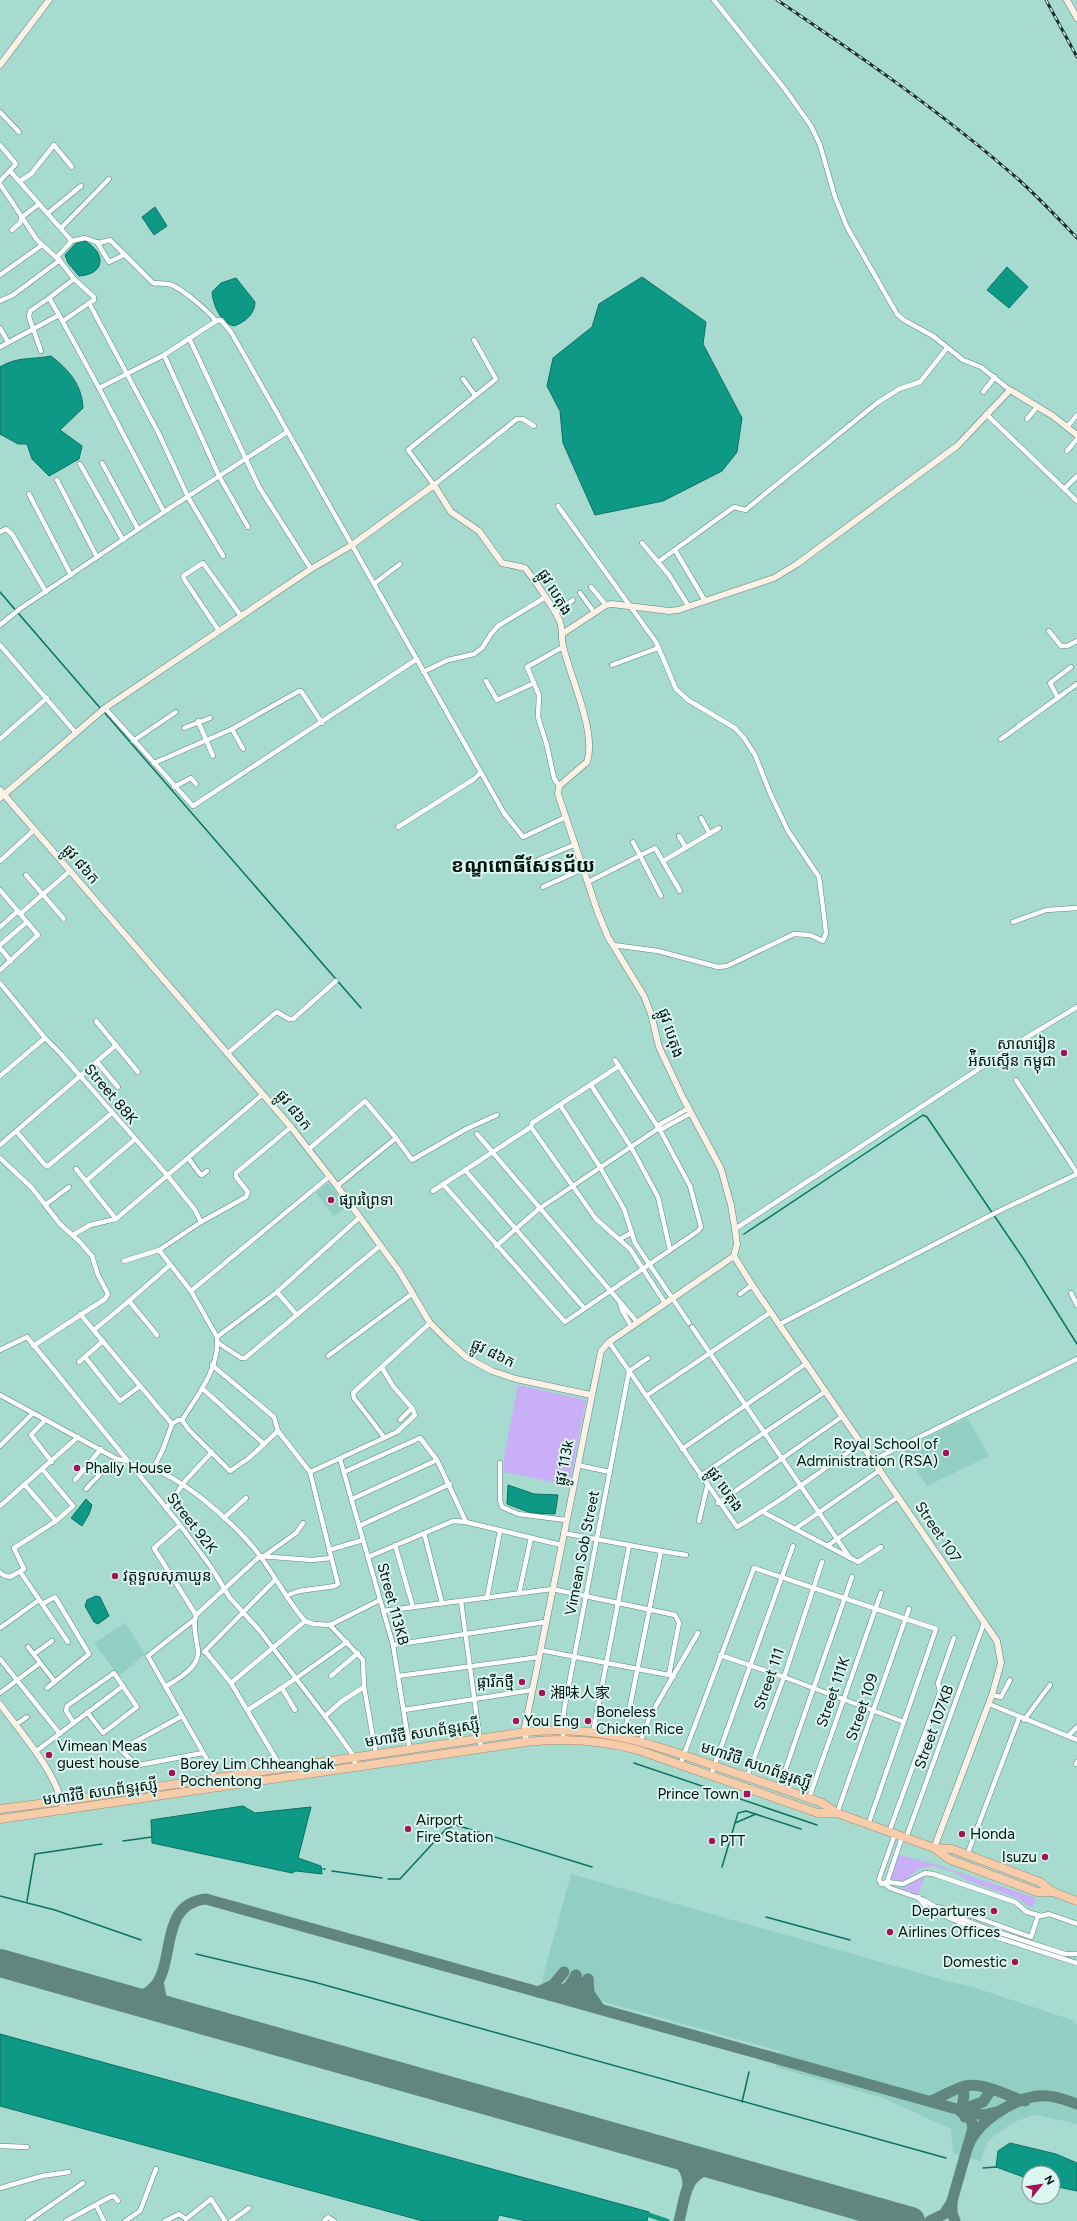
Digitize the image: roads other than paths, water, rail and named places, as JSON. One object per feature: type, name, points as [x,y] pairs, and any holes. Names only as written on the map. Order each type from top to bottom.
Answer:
[{"type":"highway","name":"មហាវិថី សហព័ន្ធរុស្ស៊ី","points":[[0,1809],[214,1779],[525,1732],[562,1729],[624,1736],[641,1740],[809,1798],[822,1803],[836,1813],[934,1848],[949,1859],[1037,1892],[1054,1892]]},
{"type":"highway","name":"មហាវិថី សហព័ន្ធរុស្ស៊ី","points":[[0,1819],[356,1768],[481,1748],[563,1739],[597,1742],[638,1750],[818,1813],[836,1813]]},
{"type":"highway","name":"មហាវិថី សហព័ន្ធរុស្ស៊ី","points":[[934,1848],[952,1849],[1040,1882],[1054,1892],[1077,1901]]},
{"type":"street","points":[[0,65],[49,0]]},
{"type":"street","points":[[714,0],[784,88],[811,126],[820,145],[840,211],[888,302],[899,318],[933,336],[963,360],[981,367],[1010,390],[1068,426],[1077,434]]},
{"type":"street","points":[[1067,0],[1077,18]]},
{"type":"street","points":[[0,112],[18,132]]},
{"type":"street","points":[[0,145],[16,164],[0,181]]},
{"type":"street","points":[[20,181],[31,174],[54,145],[72,167]]},
{"type":"street","points":[[10,171],[48,212],[71,241]]},
{"type":"street","points":[[61,228],[109,179]]},
{"type":"street","points":[[0,184],[42,245],[59,260],[74,279],[94,297],[94,300],[63,321]]},
{"type":"street","points":[[48,212],[81,186]]},
{"type":"street","points":[[12,230],[20,223],[22,217],[39,204]]},
{"type":"street","points":[[0,301],[13,296],[59,260],[58,256],[71,241],[85,238],[97,242],[110,240],[124,256],[153,283],[169,284],[208,311],[216,321]]},
{"type":"street","points":[[97,242],[109,262],[124,256]]},
{"type":"street","points":[[0,275],[42,245]]},
{"type":"street","points":[[41,351],[29,317],[30,311],[74,279]]},
{"type":"street","points":[[49,298],[63,321],[164,512]]},
{"type":"street","points":[[89,303],[159,434],[188,497],[223,556]]},
{"type":"street","points":[[0,347],[59,315]]},
{"type":"street","points":[[99,388],[164,355],[216,321],[221,320],[230,332],[375,583],[423,672],[480,773],[504,812],[523,837],[566,817]]},
{"type":"street","points":[[0,328],[8,342]]},
{"type":"street","points":[[189,338],[259,487],[311,569]]},
{"type":"street","name":"ផ្លូវ បេតុង","points":[[474,340],[496,378],[408,450],[434,485],[451,512],[479,531],[502,563],[525,568],[560,622],[563,647],[582,708],[588,741],[588,757],[583,766],[559,786],[558,794],[598,913],[613,945],[644,996],[651,1014],[659,1047],[721,1169],[731,1205],[735,1230],[737,1244],[734,1256]]},
{"type":"street","points":[[658,562],[734,507],[746,510],[877,403],[899,389],[920,382],[947,348]]},
{"type":"street","points":[[164,355],[219,476],[248,527]]},
{"type":"street","points":[[983,392],[995,378]]},
{"type":"street","points":[[463,379],[475,396]]},
{"type":"street","points":[[562,634],[606,605],[670,611],[689,607],[774,578],[797,564],[957,446],[1010,390]]},
{"type":"street","points":[[1027,418],[1037,407]]},
{"type":"street","points":[[986,414],[1077,501]]},
{"type":"street","points":[[1068,426],[1077,415]]},
{"type":"street","points":[[1,794],[103,710],[311,569],[352,545],[434,485],[517,419],[523,419],[534,426]]},
{"type":"street","points":[[0,625],[21,608],[138,529],[287,432]]},
{"type":"street","points":[[1066,451],[1077,439]]},
{"type":"street","points":[[102,463],[138,529]]},
{"type":"street","points":[[80,464],[123,540]]},
{"type":"street","points":[[1064,489],[1077,476]]},
{"type":"street","points":[[57,480],[97,557]]},
{"type":"street","points":[[29,494],[71,575]]},
{"type":"street","points":[[558,506],[658,648],[676,689],[688,700],[735,728],[755,754],[770,793],[788,831],[819,877],[826,933],[823,941],[810,935],[794,934],[727,966],[718,967],[658,951],[613,945]]},
{"type":"street","points":[[0,532],[6,529],[12,534],[46,592]]},
{"type":"street","points":[[642,543],[669,574],[689,607]]},
{"type":"street","points":[[675,550],[705,601]]},
{"type":"street","points":[[219,631],[184,579],[183,576],[185,573],[203,563],[242,616]]},
{"type":"street","points":[[375,583],[400,564]]},
{"type":"street","points":[[592,587],[606,605]]},
{"type":"street","points":[[580,593],[594,612]]},
{"type":"street","points":[[423,672],[448,660],[474,654],[482,648],[498,626],[544,598]]},
{"type":"street","points":[[555,613],[573,600]]},
{"type":"street","points":[[1049,631],[1061,646],[1067,646],[1077,641]]},
{"type":"street","points":[[0,645],[76,733]]},
{"type":"street","points":[[559,786],[554,778],[547,746],[541,730],[538,718],[540,700],[528,666],[563,647]]},
{"type":"street","points":[[612,665],[658,648]]},
{"type":"street","points":[[103,710],[154,763],[174,787],[191,804],[196,805],[417,659]]},
{"type":"street","points":[[1058,698],[1050,683],[1071,667]]},
{"type":"street","points":[[486,681],[497,700],[534,683]]},
{"type":"street","points":[[1001,739],[1077,684]]},
{"type":"street","points":[[154,763],[232,729],[299,691],[322,723]]},
{"type":"street","points":[[0,739],[46,698]]},
{"type":"street","points":[[133,741],[176,712]]},
{"type":"street","points":[[184,728],[198,721],[210,718]]},
{"type":"street","points":[[198,721],[213,756]]},
{"type":"street","points":[[232,729],[242,749]]},
{"type":"street","points":[[398,827],[474,779],[480,773]]},
{"type":"street","points":[[174,787],[191,778],[196,784]]},
{"type":"street","name":"ផ្លូវ ៨៦ក","points":[[1,794],[70,871],[291,1126],[338,1186],[381,1245],[413,1293],[430,1323],[466,1357],[492,1371],[516,1379],[591,1394]]},
{"type":"street","points":[[701,818],[710,834]]},
{"type":"street","points":[[663,861],[720,828]]},
{"type":"street","points":[[0,861],[34,830]]},
{"type":"street","points":[[679,836],[686,848]]},
{"type":"street","points":[[633,842],[661,896]]},
{"type":"street","points":[[538,860],[576,844]]},
{"type":"street","points":[[588,882],[654,848],[680,891]]},
{"type":"street","points":[[543,887],[584,868]]},
{"type":"street","points":[[0,927],[70,871]]},
{"type":"street","points":[[26,875],[64,919]]},
{"type":"street","points":[[0,890],[38,935],[37,938],[0,970]]},
{"type":"street","points":[[1013,922],[1046,910],[1077,908]]},
{"type":"street","points":[[11,961],[0,947],[27,922]]},
{"type":"street","points":[[228,1053],[277,1012],[289,1019],[293,1019],[336,982]]},
{"type":"street","name":"Street 88K","points":[[0,983],[45,1038],[80,1076],[134,1140],[167,1175],[195,1210],[201,1222]]},
{"type":"street","points":[[735,1230],[1029,1036],[1077,1007]]},
{"type":"street","points":[[96,1021],[138,1072]]},
{"type":"street","points":[[0,1076],[45,1038]]},
{"type":"street","points":[[0,1145],[17,1132],[116,1045]]},
{"type":"street","points":[[443,1184],[496,1246],[565,1322],[698,1231],[701,1227],[690,1186],[659,1128],[615,1060]]},
{"type":"street","points":[[97,1062],[118,1087]]},
{"type":"street","points":[[433,1191],[531,1127],[532,1123],[619,1066]]},
{"type":"street","points":[[780,1324],[985,1218],[1077,1173],[1016,1080]]},
{"type":"street","points":[[590,1085],[631,1147],[659,1199],[670,1250]]},
{"type":"street","points":[[73,1235],[90,1225],[116,1219],[263,1094]]},
{"type":"street","points":[[309,1149],[365,1101],[412,1160],[466,1129],[497,1115]]},
{"type":"street","points":[[560,1105],[600,1167],[625,1211],[631,1233],[649,1264],[850,1558]]},
{"type":"street","points":[[496,1246],[515,1228],[540,1208],[571,1186],[659,1128],[690,1110]]},
{"type":"street","points":[[17,1132],[48,1166],[112,1113]]},
{"type":"street","points":[[124,1261],[160,1250],[201,1222],[246,1197],[248,1192],[236,1177],[236,1173],[291,1126]]},
{"type":"street","points":[[531,1127],[571,1186],[596,1219],[630,1249],[665,1303]]},
{"type":"street","points":[[477,1134],[611,1290],[620,1301],[622,1310],[634,1324]]},
{"type":"street","points":[[338,1186],[396,1138]]},
{"type":"street","points":[[86,1181],[134,1140]]},
{"type":"street","points":[[0,1158],[32,1188],[60,1224],[73,1235],[92,1256],[98,1275],[108,1294],[105,1299],[33,1346]]},
{"type":"street","points":[[188,1158],[200,1174],[202,1175],[208,1171]]},
{"type":"street","points":[[76,1169],[116,1219]]},
{"type":"street","points":[[465,1170],[584,1308]]},
{"type":"street","points":[[191,1291],[330,1176]]},
{"type":"street","points":[[45,1205],[69,1187]]},
{"type":"street","points":[[152,1469],[163,1449],[172,1424],[178,1420],[182,1420],[203,1389],[212,1365],[217,1340],[277,1292],[360,1217]]},
{"type":"street","points":[[620,1240],[631,1233]]},
{"type":"street","points":[[160,1250],[170,1266],[191,1291],[217,1340],[241,1358],[245,1358],[381,1245]]},
{"type":"street","name":"Street 107","points":[[734,1256],[752,1285],[997,1641],[1001,1663],[992,1695],[934,1848]]},
{"type":"street","name":"ផ្លូវ 113k","points":[[526,1742],[525,1732],[539,1653],[600,1356],[609,1342],[734,1256]]},
{"type":"street","points":[[94,1330],[170,1266]]},
{"type":"street","points":[[740,1294],[752,1285]]},
{"type":"street","points":[[277,1292],[297,1315]]},
{"type":"street","points":[[328,1356],[413,1293]]},
{"type":"street","points":[[1071,1293],[1077,1304]]},
{"type":"street","points":[[129,1301],[157,1335]]},
{"type":"street","points":[[646,1396],[771,1312]]},
{"type":"street","points":[[80,1314],[172,1424]]},
{"type":"street","points":[[384,1437],[353,1395],[353,1392],[382,1368],[430,1323]]},
{"type":"street","name":"Street 92K","points":[[0,1350],[27,1338],[180,1525],[212,1567],[224,1588],[243,1613],[274,1648],[295,1679],[325,1716],[354,1758],[356,1768]]},
{"type":"street","points":[[79,1362],[103,1341]]},
{"type":"street","name":"ផ្លូវ បេតុង","points":[[609,1342],[718,1503],[737,1527],[763,1512],[800,1484],[862,1443]]},
{"type":"street","points":[[84,1357],[120,1401],[140,1386]]},
{"type":"street","points":[[629,1371],[648,1358]]},
{"type":"street","points":[[873,1460],[1077,1359]]},
{"type":"street","points":[[682,1449],[807,1363]]},
{"type":"street","points":[[212,1365],[274,1416],[278,1431],[310,1472],[337,1585],[288,1595]]},
{"type":"street","points":[[310,1472],[397,1432],[413,1418],[415,1412],[393,1386],[382,1368]]},
{"type":"street","name":"Vimean Sob Street","points":[[563,1739],[562,1729],[564,1710],[629,1371]]},
{"type":"street","points":[[203,1389],[264,1444]]},
{"type":"street","points":[[700,1476],[826,1391]]},
{"type":"street","points":[[0,1395],[44,1421],[78,1437],[117,1459],[127,1460]]},
{"type":"street","points":[[400,1420],[412,1408]]},
{"type":"street","points":[[0,1446],[32,1414]]},
{"type":"street","points":[[718,1503],[843,1416]]},
{"type":"street","points":[[182,1420],[189,1430],[230,1471],[249,1458],[278,1431]]},
{"type":"street","points":[[44,1421],[31,1435],[52,1462]]},
{"type":"street","points":[[0,1505],[43,1470],[78,1437]]},
{"type":"street","points":[[344,1472],[418,1438],[422,1439],[437,1460],[450,1484],[466,1522]]},
{"type":"street","points":[[75,1480],[101,1449]]},
{"type":"street","points":[[166,1509],[183,1484],[212,1452]]},
{"type":"street","name":"Street 113KB","points":[[340,1459],[393,1645],[412,1759]]},
{"type":"street","points":[[352,1499],[437,1460]]},
{"type":"street","points":[[86,1488],[102,1472],[90,1462]]},
{"type":"street","points":[[500,1463],[500,1500],[502,1507],[518,1514],[566,1520]]},
{"type":"street","points":[[131,1466],[140,1465],[152,1469],[183,1484],[224,1518],[262,1556],[276,1580],[305,1621],[330,1625],[380,1600]]},
{"type":"street","points":[[577,1465],[610,1472]]},
{"type":"street","points":[[0,1572],[3,1576],[10,1577],[20,1573],[25,1567],[14,1548],[56,1521],[73,1506],[43,1470]]},
{"type":"street","points":[[795,1529],[818,1511],[880,1470]]},
{"type":"street","points":[[359,1526],[450,1484]]},
{"type":"street","points":[[25,1485],[56,1521]]},
{"type":"street","points":[[699,1521],[707,1487]]},
{"type":"street","points":[[826,1546],[898,1497]]},
{"type":"street","points":[[224,1518],[246,1498]]},
{"type":"street","points":[[763,1512],[858,1562],[862,1561],[881,1547]]},
{"type":"street","points":[[368,1557],[453,1522],[466,1522],[561,1545]]},
{"type":"street","points":[[216,1788],[213,1770],[148,1656],[196,1617],[224,1588],[262,1556],[296,1534],[303,1523]]},
{"type":"street","points":[[165,1686],[182,1676],[190,1669],[198,1654],[195,1635],[196,1617],[154,1548],[180,1525]]},
{"type":"street","points":[[487,1598],[500,1531]]},
{"type":"street","points":[[424,1533],[442,1603]]},
{"type":"street","points":[[563,1533],[596,1541],[686,1555]]},
{"type":"street","points":[[519,1594],[531,1538]]},
{"type":"street","points":[[329,1550],[363,1540]]},
{"type":"street","points":[[395,1545],[413,1607]]},
{"type":"street","points":[[593,1732],[629,1546]]},
{"type":"street","points":[[711,1775],[793,1546]]},
{"type":"street","points":[[624,1736],[661,1551]]},
{"type":"street","points":[[262,1556],[312,1560],[331,1558]]},
{"type":"street","name":"Street 111","points":[[747,1777],[784,1677],[812,1588],[822,1562]]},
{"type":"street","points":[[680,1765],[720,1655],[754,1568],[935,1627],[936,1630],[868,1825]]},
{"type":"street","points":[[20,1573],[68,1642]]},
{"type":"street","points":[[779,1788],[852,1577]]},
{"type":"street","points":[[198,1654],[205,1651],[276,1580]]},
{"type":"street","points":[[383,1611],[552,1589],[675,1615],[678,1618],[679,1623],[671,1676]]},
{"type":"street","name":"Street 111K","points":[[809,1798],[881,1594]]},
{"type":"street","points":[[0,1628],[41,1602],[56,1597],[89,1654],[47,1688]]},
{"type":"street","points":[[460,1601],[481,1748]]},
{"type":"street","name":"Street 109","points":[[836,1813],[909,1609]]},
{"type":"street","points":[[231,1683],[305,1621]]},
{"type":"street","points":[[393,1645],[546,1622]]},
{"type":"street","name":"Street 107KB","points":[[898,1835],[984,1623]]},
{"type":"street","points":[[330,1625],[358,1652],[364,1666],[364,1687],[376,1754]]},
{"type":"street","points":[[638,1750],[650,1716],[671,1676],[698,1633]]},
{"type":"street","points":[[886,1882],[898,1835],[940,1691],[938,1683],[954,1638]]},
{"type":"street","points":[[34,1654],[52,1640]]},
{"type":"street","points":[[248,1710],[347,1642]]},
{"type":"street","points":[[28,1647],[54,1682]]},
{"type":"street","points":[[205,1651],[231,1683],[282,1769]]},
{"type":"street","points":[[331,1676],[358,1652]]},
{"type":"street","points":[[398,1676],[470,1667],[539,1653],[574,1656],[671,1676]]},
{"type":"street","points":[[720,1655],[784,1677],[904,1722]]},
{"type":"street","points":[[0,1659],[60,1734]]},
{"type":"street","points":[[0,1693],[40,1663]]},
{"type":"street","points":[[74,1723],[65,1708],[112,1674],[116,1675],[137,1707],[105,1732],[101,1731],[86,1712]]},
{"type":"street","points":[[992,1695],[1001,1697],[1010,1680]]},
{"type":"street","points":[[1024,1720],[1050,1685]]},
{"type":"street","points":[[35,1752],[60,1734],[86,1712],[123,1686]]},
{"type":"street","points":[[325,1716],[342,1700],[364,1687]]},
{"type":"street","points":[[282,1688],[295,1710]]},
{"type":"street","points":[[404,1710],[532,1690]]},
{"type":"street","points":[[0,1704],[35,1752],[61,1795],[64,1811]]},
{"type":"street","points":[[989,1704],[1019,1718],[1077,1740]]},
{"type":"street","points":[[122,1749],[182,1716]]},
{"type":"street","points":[[15,1725],[26,1717]]},
{"type":"street","points":[[967,1855],[1019,1718]]},
{"type":"street","points":[[1068,1736],[1077,1727]]},
{"type":"street","points":[[112,1742],[122,1749],[132,1762],[139,1765],[203,1753]]},
{"type":"street","points":[[898,1835],[880,1877],[884,1877],[890,1888],[918,1897],[986,1934],[1077,1963]]},
{"type":"street","points":[[886,1882],[903,1884],[925,1873],[933,1874],[1015,1902],[1027,1912],[1038,1916],[1049,1914],[1077,1924]]},
{"type":"street","points":[[918,1897],[927,1908],[955,1918],[964,1919],[988,1929],[1065,1954],[1077,1954]]},
{"type":"street","points":[[935,1907],[947,1908],[1031,1937],[1038,1916]]},
{"type":"street","points":[[0,2146],[28,2147]]},
{"type":"street","points":[[125,2221],[140,2211],[156,2169]]},
{"type":"street","points":[[0,2188],[42,2176],[69,2172]]},
{"type":"street","points":[[28,2221],[82,2183]]},
{"type":"street","points":[[66,2221],[110,2197],[114,2196],[118,2201]]},
{"type":"street","points":[[165,2221],[179,2214],[186,2219],[212,2199],[225,2221]]},
{"type":"street","points":[[96,2205],[104,2221]]},
{"type":"street","points":[[231,2221],[249,2208]]},
{"type":"street","points":[[324,2221],[328,2217],[334,2221]]},
{"type":"waterway","points":[[0,592],[101,709]]},
{"type":"waterway","points":[[104,712],[361,1008]]},
{"type":"waterway","points":[[744,1234],[923,1115],[927,1117],[1023,1258],[1077,1344]]},
{"type":"waterway","points":[[634,1763],[817,1825]]},
{"type":"waterway","points":[[722,1867],[738,1813],[746,1811],[801,1829]]},
{"type":"waterway","points":[[735,1823],[756,1814]]},
{"type":"waterway","points":[[388,1879],[400,1879],[446,1829],[456,1825],[592,1867]]},
{"type":"waterway","points":[[123,1841],[152,1837]]},
{"type":"waterway","points":[[27,1901],[35,1854],[102,1844]]},
{"type":"waterway","points":[[332,1871],[382,1878]]},
{"type":"waterway","points":[[0,1896],[55,1910],[141,1940]]},
{"type":"waterway","points":[[766,1917],[850,1940]]},
{"type":"waterway","points":[[196,1954],[314,1982],[946,2158]]},
{"type":"waterway","points":[[742,2102],[749,2072]]},
{"type":"waterway","points":[[983,2168],[996,2167]]},
{"type":"waterway","points":[[649,2215],[667,2221]]},
{"type":"railway","points":[[777,0],[901,86],[961,131],[1019,180],[1077,238]]},
{"type":"railway","points":[[1046,0],[1077,57]]},
{"type":"place","name":"សាលារៀន អ៉ិសស្ទើន កម្ពុជា","points":[[1064,1053]]},
{"type":"place","name":"ផ្សារព្រៃទា","points":[[331,1200]]},
{"type":"place","name":"Royal School of Administration (RSA)","points":[[946,1453]]},
{"type":"place","name":"Phally House","points":[[77,1468]]},
{"type":"place","name":"វត្តទួលសុភាឃួន","points":[[115,1576]]},
{"type":"place","name":"ផ្ការីកថ្មី","points":[[522,1682]]},
{"type":"place","name":"湘味人家","points":[[542,1693]]},
{"type":"place","name":"You Eng","points":[[516,1721]]},
{"type":"place","name":"Boneless Chicken Rice","points":[[588,1721]]},
{"type":"place","name":"Vimean Meas guest house","points":[[49,1755]]},
{"type":"place","name":"Borey Lim Chheanghak Pochentong","points":[[172,1773]]},
{"type":"place","name":"Prince Town","points":[[747,1794]]},
{"type":"place","name":"Airport Fire Station","points":[[408,1829]]},
{"type":"place","name":"Honda","points":[[962,1834]]},
{"type":"place","name":"PTT","points":[[712,1841]]},
{"type":"place","name":"Isuzu","points":[[1045,1857]]},
{"type":"place","name":"Departures","points":[[994,1911]]},
{"type":"place","name":"Airlines Offices","points":[[890,1932]]},
{"type":"place","name":"Domestic","points":[[1015,1962]]},
{"type":"district","name":"ខណ្ឌពោធិ៍សែនជ័យ","points":[[523,865]]}]
